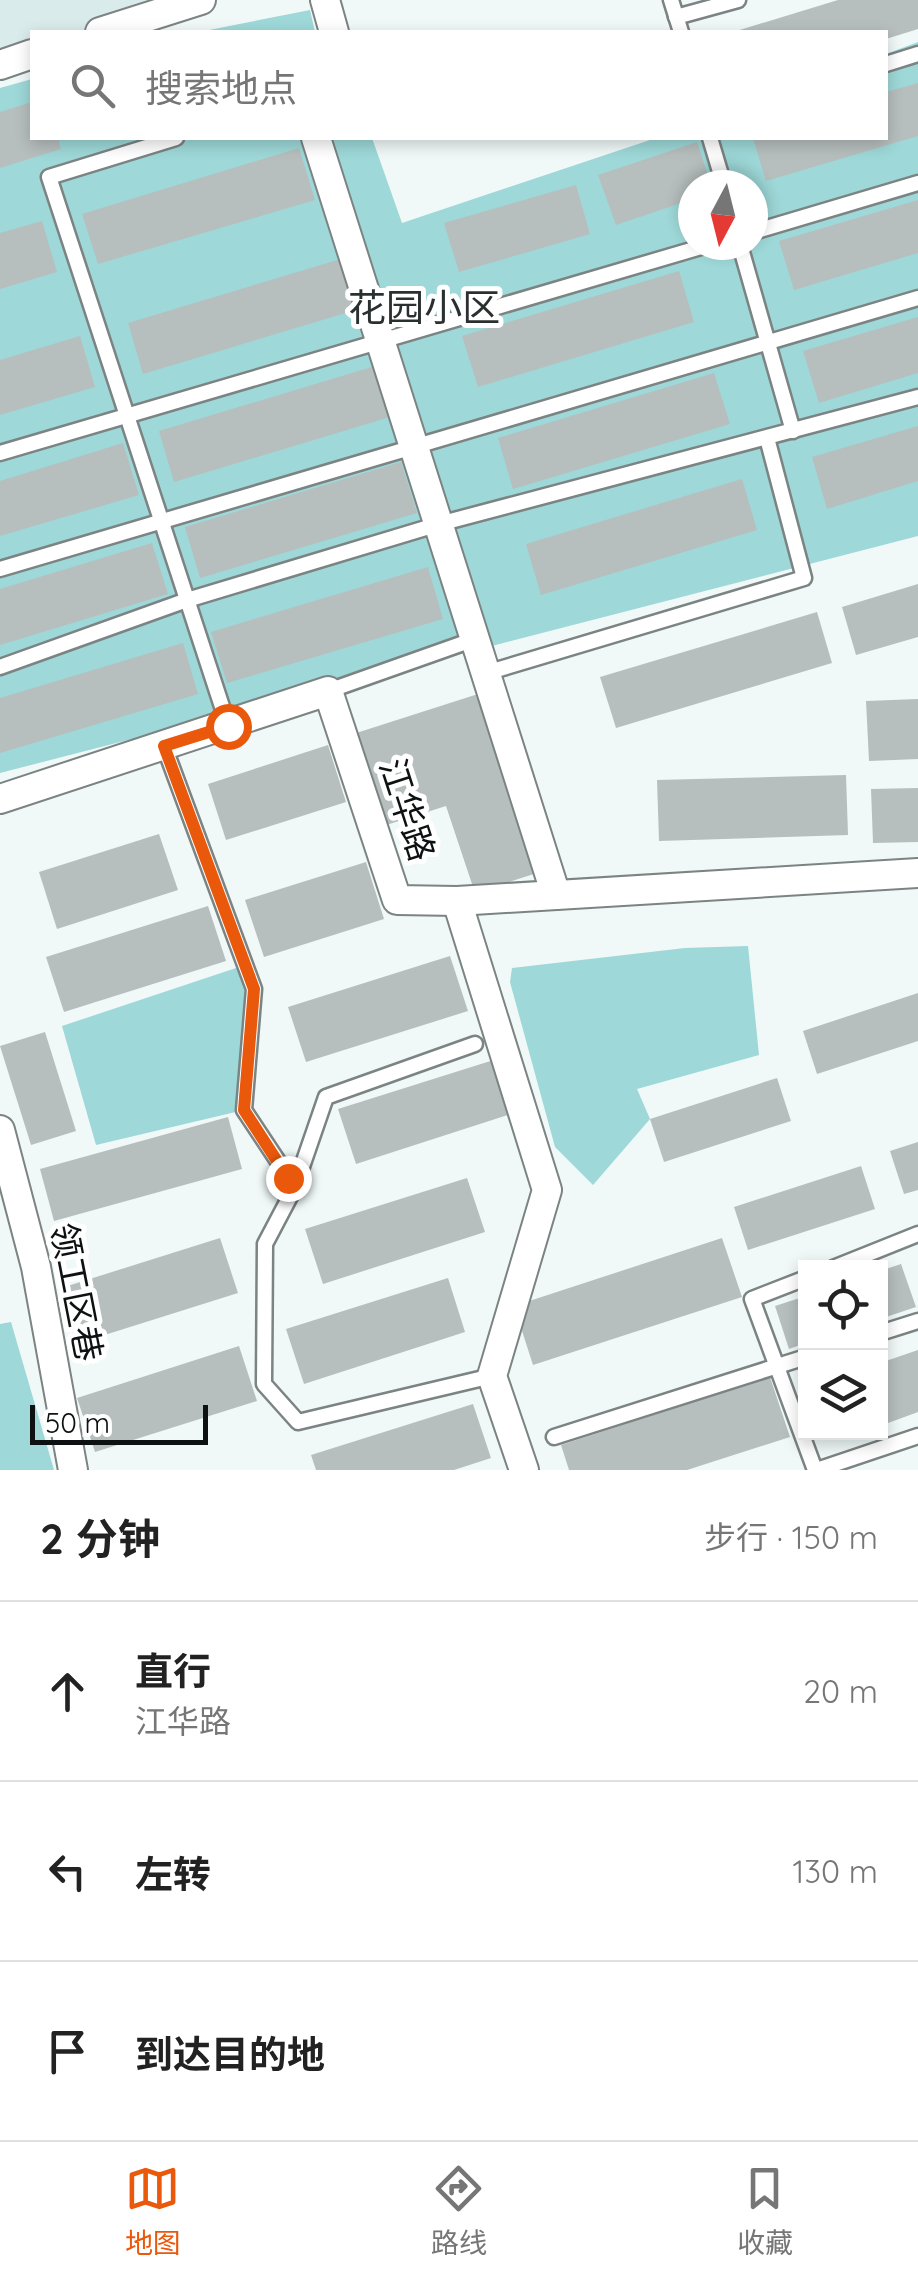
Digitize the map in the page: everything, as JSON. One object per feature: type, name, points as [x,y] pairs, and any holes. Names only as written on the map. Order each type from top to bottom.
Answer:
[{"type":"street","points":[[106,30],[201,0]]},
{"type":"street","points":[[325,0],[333,30]]},
{"type":"street","points":[[0,65],[30,55]]},
{"type":"street","points":[[317,140],[556,895]]},
{"type":"street","points":[[0,799],[328,691]]},
{"type":"street","name":"江华路","points":[[328,691],[397,900],[556,895],[918,873]]},
{"type":"street","points":[[458,900],[546,1190],[492,1376],[524,1470]]},
{"type":"street","name":"领工区巷","points":[[0,1130],[36,1268],[73,1470]]},
{"type":"lane","points":[[672,0],[678,25],[738,0]]},
{"type":"lane","points":[[888,63],[918,54]]},
{"type":"lane","points":[[170,140],[49,178],[228,726]]},
{"type":"lane","points":[[711,140],[720,170]]},
{"type":"lane","points":[[768,228],[918,183]]},
{"type":"lane","points":[[0,453],[678,254]]},
{"type":"lane","points":[[744,260],[793,431]]},
{"type":"lane","points":[[0,569],[918,298]]},
{"type":"lane","points":[[0,667],[188,600],[439,524],[918,397]]},
{"type":"lane","points":[[486,673],[804,578],[767,438]]},
{"type":"lane","points":[[328,691],[475,639]]},
{"type":"lane","points":[[164,746],[254,989],[244,1110],[294,1188]]},
{"type":"lane","points":[[475,1044],[326,1097],[294,1188],[264,1244],[264,1384],[298,1422],[492,1376]]},
{"type":"lane","points":[[853,1260],[918,1234]]},
{"type":"lane","points":[[798,1281],[752,1299],[816,1470],[918,1436]]},
{"type":"lane","points":[[888,1330],[918,1320]]},
{"type":"lane","points":[[554,1437],[798,1359]]},
{"type":"shaded area","points":[[0,0],[175,0],[84,30],[30,30],[30,49],[0,59]]},
{"type":"shaded area","points":[[310,10],[315,30],[209,30]]},
{"type":"shaded area","points":[[918,42],[918,536],[0,773],[0,88],[30,80],[30,140],[373,140],[402,223],[650,140],[888,140],[888,53]]},
{"type":"shaded area","points":[[748,946],[759,1055],[637,1089],[650,1119],[593,1185],[555,1147],[510,982],[512,968],[685,948]]},
{"type":"shaded area","points":[[245,965],[254,989],[244,1110],[96,1145],[62,1026]]},
{"type":"shaded area","points":[[11,1322],[54,1470],[0,1470],[0,1324]]},
{"type":"building","points":[[838,0],[918,0],[918,29],[888,38],[888,30],[740,30]]},
{"type":"building","points":[[918,83],[918,136],[768,180],[768,170],[763,170],[754,140],[888,140],[888,91]]},
{"type":"building","points":[[30,103],[30,140],[59,140],[61,149],[0,168],[0,112]]},
{"type":"building","points":[[697,142],[706,170],[678,170],[678,204],[616,225],[598,175]]},
{"type":"building","points":[[299,148],[315,200],[98,264],[82,214]]},
{"type":"building","points":[[576,185],[590,234],[459,272],[444,223]]},
{"type":"building","points":[[918,200],[918,253],[794,290],[779,241]]},
{"type":"building","points":[[42,221],[57,272],[0,289],[0,233]]},
{"type":"building","points":[[344,258],[359,309],[143,374],[128,323]]},
{"type":"building","points":[[679,271],[694,322],[478,387],[462,336]]},
{"type":"building","points":[[918,317],[918,373],[819,403],[803,351]]},
{"type":"building","points":[[80,336],[95,387],[0,415],[0,360]]},
{"type":"building","points":[[375,366],[390,417],[174,482],[159,431]]},
{"type":"building","points":[[714,373],[730,424],[513,489],[498,438]]},
{"type":"building","points":[[918,426],[918,481],[827,509],[812,457]]},
{"type":"building","points":[[123,443],[139,495],[0,536],[0,481]]},
{"type":"building","points":[[401,462],[417,513],[200,578],[185,527]]},
{"type":"building","points":[[742,479],[757,530],[541,595],[526,544]]},
{"type":"building","points":[[152,543],[168,594],[0,645],[0,589]]},
{"type":"building","points":[[428,567],[443,619],[227,683],[211,632]]},
{"type":"building","points":[[918,584],[918,637],[856,655],[842,607]]},
{"type":"building","points":[[817,612],[832,663],[616,728],[600,677]]},
{"type":"building","points":[[183,643],[198,694],[0,753],[0,698]]},
{"type":"building","points":[[478,694],[537,873],[475,893],[446,806],[380,827],[350,735]]},
{"type":"building","points":[[918,699],[918,759],[869,761],[866,701]]},
{"type":"building","points":[[328,745],[346,802],[226,840],[208,784]]},
{"type":"building","points":[[846,775],[848,835],[659,841],[657,780]]},
{"type":"building","points":[[918,788],[918,842],[873,843],[871,789]]},
{"type":"building","points":[[159,834],[178,890],[57,929],[39,872]]},
{"type":"building","points":[[366,862],[384,919],[264,957],[245,900]]},
{"type":"building","points":[[208,906],[226,961],[64,1012],[46,957]]},
{"type":"building","points":[[450,956],[468,1011],[306,1062],[288,1007]]},
{"type":"building","points":[[918,993],[918,1041],[817,1074],[803,1031]]},
{"type":"building","points":[[45,1032],[76,1131],[31,1145],[0,1046]]},
{"type":"building","points":[[500,1058],[517,1112],[356,1164],[338,1109]]},
{"type":"building","points":[[777,1078],[791,1121],[664,1162],[650,1119]]},
{"type":"building","points":[[228,1117],[242,1169],[54,1221],[40,1169]]},
{"type":"building","points":[[918,1142],[918,1190],[904,1194],[890,1151]]},
{"type":"building","points":[[861,1166],[875,1209],[748,1250],[734,1207]]},
{"type":"building","points":[[467,1178],[485,1232],[323,1284],[305,1229]]},
{"type":"building","points":[[220,1238],[238,1293],[76,1344],[58,1289]]},
{"type":"building","points":[[722,1238],[742,1297],[533,1365],[514,1306]]},
{"type":"building","points":[[901,1264],[916,1307],[888,1316],[888,1268]]},
{"type":"building","points":[[448,1278],[465,1332],[304,1384],[286,1329]]},
{"type":"building","points":[[798,1299],[798,1346],[789,1349],[775,1306]]},
{"type":"building","points":[[239,1346],[257,1401],[95,1452],[77,1398]]},
{"type":"building","points":[[918,1350],[918,1412],[888,1423],[888,1360]]},
{"type":"building","points":[[770,1377],[790,1437],[687,1470],[569,1470],[561,1445]]},
{"type":"building","points":[[473,1404],[491,1458],[454,1470],[316,1470],[311,1455]]},
{"type":"district","name":"花园小区","points":[[424,308]]},
{"type":"route","points":[[228,726],[164,746],[254,989],[244,1110],[288,1178]]}]
